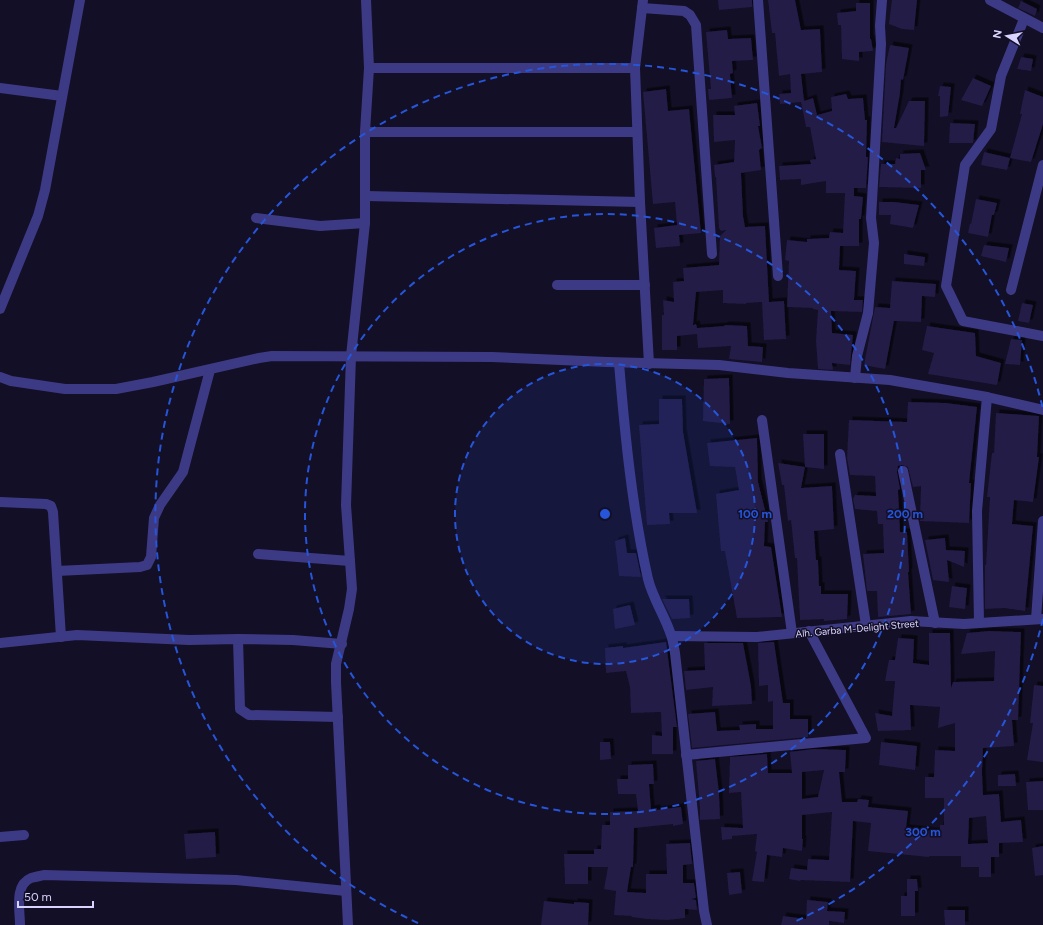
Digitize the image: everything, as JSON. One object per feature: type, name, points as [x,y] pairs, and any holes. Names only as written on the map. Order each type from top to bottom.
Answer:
[{"type":"street","points":[[0,309],[38,216],[45,190],[80,0]]},
{"type":"street","points":[[348,925],[336,664],[342,644],[352,589],[346,505],[351,356],[365,223],[365,132],[369,68],[366,0]]},
{"type":"street","points":[[758,0],[778,276]]},
{"type":"street","points":[[855,378],[857,356],[868,313],[874,243],[871,218],[882,0]]},
{"type":"street","points":[[990,0],[1043,28]]},
{"type":"street","points":[[649,364],[640,202],[635,68],[642,4],[684,11],[690,15],[696,25],[712,254]]},
{"type":"street","points":[[1024,19],[1001,76],[991,129],[965,165],[946,286],[963,321],[1043,336]]},
{"type":"street","points":[[369,68],[635,68]]},
{"type":"street","points":[[0,88],[62,96]]},
{"type":"street","points":[[365,132],[637,132]]},
{"type":"street","points":[[1011,290],[1043,165]]},
{"type":"street","points":[[366,196],[640,202]]},
{"type":"street","points":[[256,218],[320,226],[365,223]]},
{"type":"street","points":[[557,285],[645,285]]},
{"type":"street","points":[[0,377],[11,381],[65,389],[116,389],[272,356],[492,357],[619,363],[719,365],[788,373],[890,380],[987,397],[1043,410]]},
{"type":"street","points":[[619,363],[631,487],[648,580],[657,605],[672,636],[704,911],[707,925]]},
{"type":"street","points":[[57,571],[140,567],[147,565],[151,557],[154,518],[160,504],[183,472],[210,370]]},
{"type":"street","points":[[979,623],[977,511],[987,397]]},
{"type":"street","points":[[762,420],[792,633]]},
{"type":"street","points":[[840,454],[866,625]]},
{"type":"street","points":[[903,471],[935,623]]},
{"type":"street","points":[[0,502],[46,504],[51,506],[53,512],[61,637]]},
{"type":"street","points":[[1040,619],[1043,521]]},
{"type":"street","points":[[258,554],[350,561]]},
{"type":"street","name":"Alh. Garba M-Delight Street","points":[[672,636],[757,636],[912,621],[964,624],[1040,619]]},
{"type":"street","points":[[686,754],[866,738],[809,631]]},
{"type":"street","points":[[0,643],[77,635],[189,640],[293,640],[342,644]]},
{"type":"street","points":[[238,639],[240,709],[249,715],[338,717]]},
{"type":"street","points":[[0,837],[24,835]]},
{"type":"street","points":[[20,925],[20,894],[22,884],[31,878],[44,875],[236,880],[346,891]]},
{"type":"building","points":[[718,0],[752,0],[752,7],[719,10]]},
{"type":"building","points":[[768,0],[795,0],[801,30],[820,29],[822,72],[801,74],[804,101],[813,98],[817,115],[832,111],[831,97],[846,94],[848,99],[863,98],[865,120],[867,120],[866,157],[868,157],[866,188],[854,188],[854,196],[863,197],[861,219],[859,219],[859,246],[840,246],[839,270],[856,271],[854,300],[863,300],[862,312],[831,311],[832,333],[853,335],[850,365],[832,363],[833,370],[818,369],[816,341],[818,310],[813,308],[787,307],[789,261],[785,260],[787,240],[807,242],[807,239],[829,238],[830,232],[843,233],[845,193],[826,193],[826,181],[801,185],[801,179],[780,180],[779,166],[811,164],[810,160],[816,159],[810,127],[806,127],[801,102],[780,104],[779,94],[791,93],[790,74],[779,76],[775,33],[772,33]]},
{"type":"building","points":[[892,0],[917,0],[914,30],[902,29],[889,24]]},
{"type":"building","points":[[1021,1],[1037,9],[1035,16],[1018,8]]},
{"type":"building","points":[[856,3],[870,3],[870,39],[873,51],[859,52],[859,61],[842,59],[841,25],[838,25],[837,13],[856,11]]},
{"type":"building","points":[[727,30],[728,39],[751,38],[753,60],[732,61],[733,73],[730,74],[732,98],[709,100],[708,89],[711,89],[706,32]]},
{"type":"building","points":[[890,45],[909,48],[903,80],[901,79],[894,128],[896,128],[909,101],[925,101],[924,146],[882,142],[886,64]]},
{"type":"building","points":[[1021,57],[1033,59],[1031,71],[1017,69]]},
{"type":"building","points":[[973,78],[991,86],[982,106],[961,100]]},
{"type":"building","points":[[940,86],[951,87],[948,116],[940,117],[940,96],[938,96]]},
{"type":"building","points":[[666,89],[668,111],[689,109],[701,233],[679,235],[680,246],[656,248],[654,228],[677,225],[675,202],[653,204],[643,92]]},
{"type":"building","points":[[1025,90],[1043,97],[1043,124],[1031,162],[1010,158],[1022,114],[1020,114]]},
{"type":"building","points":[[757,103],[760,126],[758,126],[762,148],[759,150],[761,170],[741,173],[743,216],[745,227],[765,226],[769,302],[784,301],[786,339],[764,340],[762,302],[746,304],[723,303],[723,290],[696,292],[693,325],[696,324],[697,328],[725,326],[724,325],[747,326],[748,346],[763,347],[762,362],[729,359],[731,346],[698,348],[697,334],[677,336],[677,350],[662,350],[662,315],[664,315],[663,300],[674,302],[673,282],[684,281],[683,268],[719,265],[720,236],[726,230],[721,231],[719,228],[714,165],[734,162],[735,140],[714,142],[713,115],[735,115],[734,106]]},
{"type":"building","points":[[950,123],[975,124],[973,143],[949,143]]},
{"type":"building","points":[[984,152],[1010,158],[1007,170],[981,165]]},
{"type":"building","points":[[920,153],[926,170],[921,170],[921,188],[879,187],[881,164],[895,164],[896,158],[900,159],[900,154]]},
{"type":"building","points":[[976,199],[997,203],[994,215],[992,215],[988,237],[968,233]]},
{"type":"building","points":[[879,202],[919,205],[913,228],[890,224],[891,215],[879,215]]},
{"type":"building","points":[[984,245],[1009,248],[1006,262],[981,256]]},
{"type":"building","points":[[904,254],[925,257],[924,266],[904,264]]},
{"type":"building","points":[[892,281],[936,284],[935,297],[922,296],[921,322],[894,321],[885,369],[864,365],[875,307],[890,308]]},
{"type":"building","points":[[1022,303],[1033,305],[1029,323],[1018,321]]},
{"type":"building","points":[[927,326],[975,333],[976,356],[1001,363],[997,385],[928,374],[934,353],[922,350]]},
{"type":"building","points":[[1011,339],[1022,340],[1020,365],[1005,364]]},
{"type":"building","points":[[729,378],[730,424],[703,421],[704,379]]},
{"type":"building","points":[[659,399],[682,399],[683,432],[697,513],[669,513],[670,524],[647,525],[639,425],[659,424]]},
{"type":"building","points":[[908,402],[946,403],[977,407],[969,483],[971,483],[969,523],[920,521],[921,486],[913,487],[908,467],[902,465],[898,466],[897,472],[900,489],[898,490],[900,532],[907,532],[911,614],[878,617],[877,591],[867,591],[863,554],[884,553],[883,524],[878,524],[877,511],[855,509],[853,499],[855,495],[876,496],[875,476],[850,475],[847,458],[849,420],[907,422]]},
{"type":"building","points":[[996,413],[1039,416],[1037,457],[1039,457],[1033,502],[1014,500],[1012,524],[1033,526],[1025,611],[1004,608],[985,609],[985,565],[990,497],[987,497],[992,453],[994,453]]},
{"type":"building","points":[[803,434],[824,434],[824,469],[805,467]]},
{"type":"building","points":[[757,438],[758,482],[768,522],[765,522],[764,546],[771,547],[782,617],[737,618],[725,551],[721,551],[716,494],[739,490],[735,467],[710,466],[707,443]]},
{"type":"building","points":[[778,463],[805,467],[801,488],[832,486],[834,529],[814,531],[816,560],[818,560],[819,586],[821,586],[821,594],[848,594],[847,619],[824,621],[824,619],[800,620],[797,558],[795,558],[791,520],[788,521],[784,485],[782,485]]},
{"type":"building","points":[[625,538],[627,553],[636,553],[641,577],[619,576],[615,541]]},
{"type":"building","points":[[945,538],[946,550],[965,551],[964,567],[947,560],[949,582],[933,580],[925,540]]},
{"type":"building","points":[[952,586],[967,588],[965,609],[949,607]]},
{"type":"building","points":[[662,599],[689,599],[690,618],[672,619]]},
{"type":"building","points":[[630,605],[635,625],[615,629],[613,609]]},
{"type":"building","points":[[989,631],[1021,632],[1018,720],[1012,720],[1014,746],[983,748],[982,772],[983,795],[999,794],[1001,822],[1021,820],[1023,842],[999,843],[999,857],[991,857],[991,877],[979,877],[979,867],[961,867],[961,856],[929,857],[868,851],[871,823],[853,821],[850,882],[800,881],[789,879],[791,868],[807,870],[808,859],[829,860],[832,812],[802,815],[802,851],[783,848],[782,857],[767,855],[764,882],[752,881],[757,852],[755,851],[757,834],[732,836],[732,839],[722,840],[721,827],[743,828],[741,792],[729,793],[730,757],[767,754],[768,773],[792,773],[790,752],[814,749],[846,750],[845,772],[839,772],[842,802],[857,802],[858,799],[869,800],[868,807],[908,811],[906,828],[940,832],[940,825],[944,825],[944,798],[925,798],[925,777],[934,777],[935,750],[955,751],[955,723],[938,728],[940,707],[910,705],[911,730],[878,731],[875,713],[892,716],[895,681],[885,681],[889,660],[895,660],[898,638],[914,639],[913,663],[929,665],[929,633],[950,633],[951,688],[953,682],[994,681],[995,651],[961,654],[967,633]],"holes":[[[824,770],[818,797],[802,799],[802,772]],[[986,816],[988,843],[968,844],[969,818]]]},
{"type":"building","points":[[666,642],[677,727],[673,727],[673,754],[652,754],[652,735],[662,736],[661,712],[631,713],[630,687],[626,671],[606,673],[605,648],[623,646],[623,648]]},
{"type":"building","points":[[774,642],[783,703],[790,703],[790,719],[808,719],[808,737],[692,748],[688,714],[715,712],[717,731],[740,730],[739,725],[756,724],[756,729],[773,729],[773,701],[768,702],[768,685],[759,686],[758,643]]},
{"type":"building","points":[[704,643],[743,643],[751,686],[752,704],[712,706],[713,687],[686,690],[684,671],[705,670]]},
{"type":"building","points":[[1034,685],[1043,686],[1043,762],[1027,760],[1033,723],[1030,723]]},
{"type":"building","points":[[600,742],[610,742],[611,759],[600,760]]},
{"type":"building","points":[[881,742],[917,746],[915,770],[879,765]]},
{"type":"building","points":[[715,759],[720,819],[700,820],[696,761]]},
{"type":"building","points":[[653,764],[654,784],[649,784],[651,809],[657,808],[657,810],[681,807],[683,824],[634,828],[633,867],[631,867],[627,892],[646,893],[646,874],[667,874],[666,844],[690,843],[692,864],[683,865],[683,883],[694,883],[696,898],[691,899],[696,900],[697,910],[685,909],[685,918],[667,920],[614,915],[616,891],[604,889],[608,867],[588,867],[588,884],[565,884],[564,854],[594,854],[594,849],[601,849],[602,825],[610,825],[610,812],[638,811],[636,794],[618,794],[617,779],[628,779],[628,765]]},
{"type":"building","points":[[1015,774],[1016,786],[998,786],[998,775]]},
{"type":"building","points":[[1043,781],[1043,810],[1028,810],[1026,782]]},
{"type":"building","points":[[215,832],[216,857],[186,859],[184,834]]},
{"type":"building","points":[[1043,846],[1043,875],[1035,876],[1032,848]]},
{"type":"building","points":[[740,872],[742,893],[729,895],[727,873]]},
{"type":"building","points":[[907,879],[917,879],[918,891],[915,891],[915,916],[901,916],[901,896],[907,896]]},
{"type":"building","points":[[807,900],[828,902],[827,911],[845,912],[844,923],[829,921],[829,925],[781,925],[783,916],[806,919]]},
{"type":"building","points":[[544,901],[574,904],[574,902],[589,903],[588,925],[541,925]]},
{"type":"building","points":[[944,910],[965,910],[965,925],[945,925]]}]
